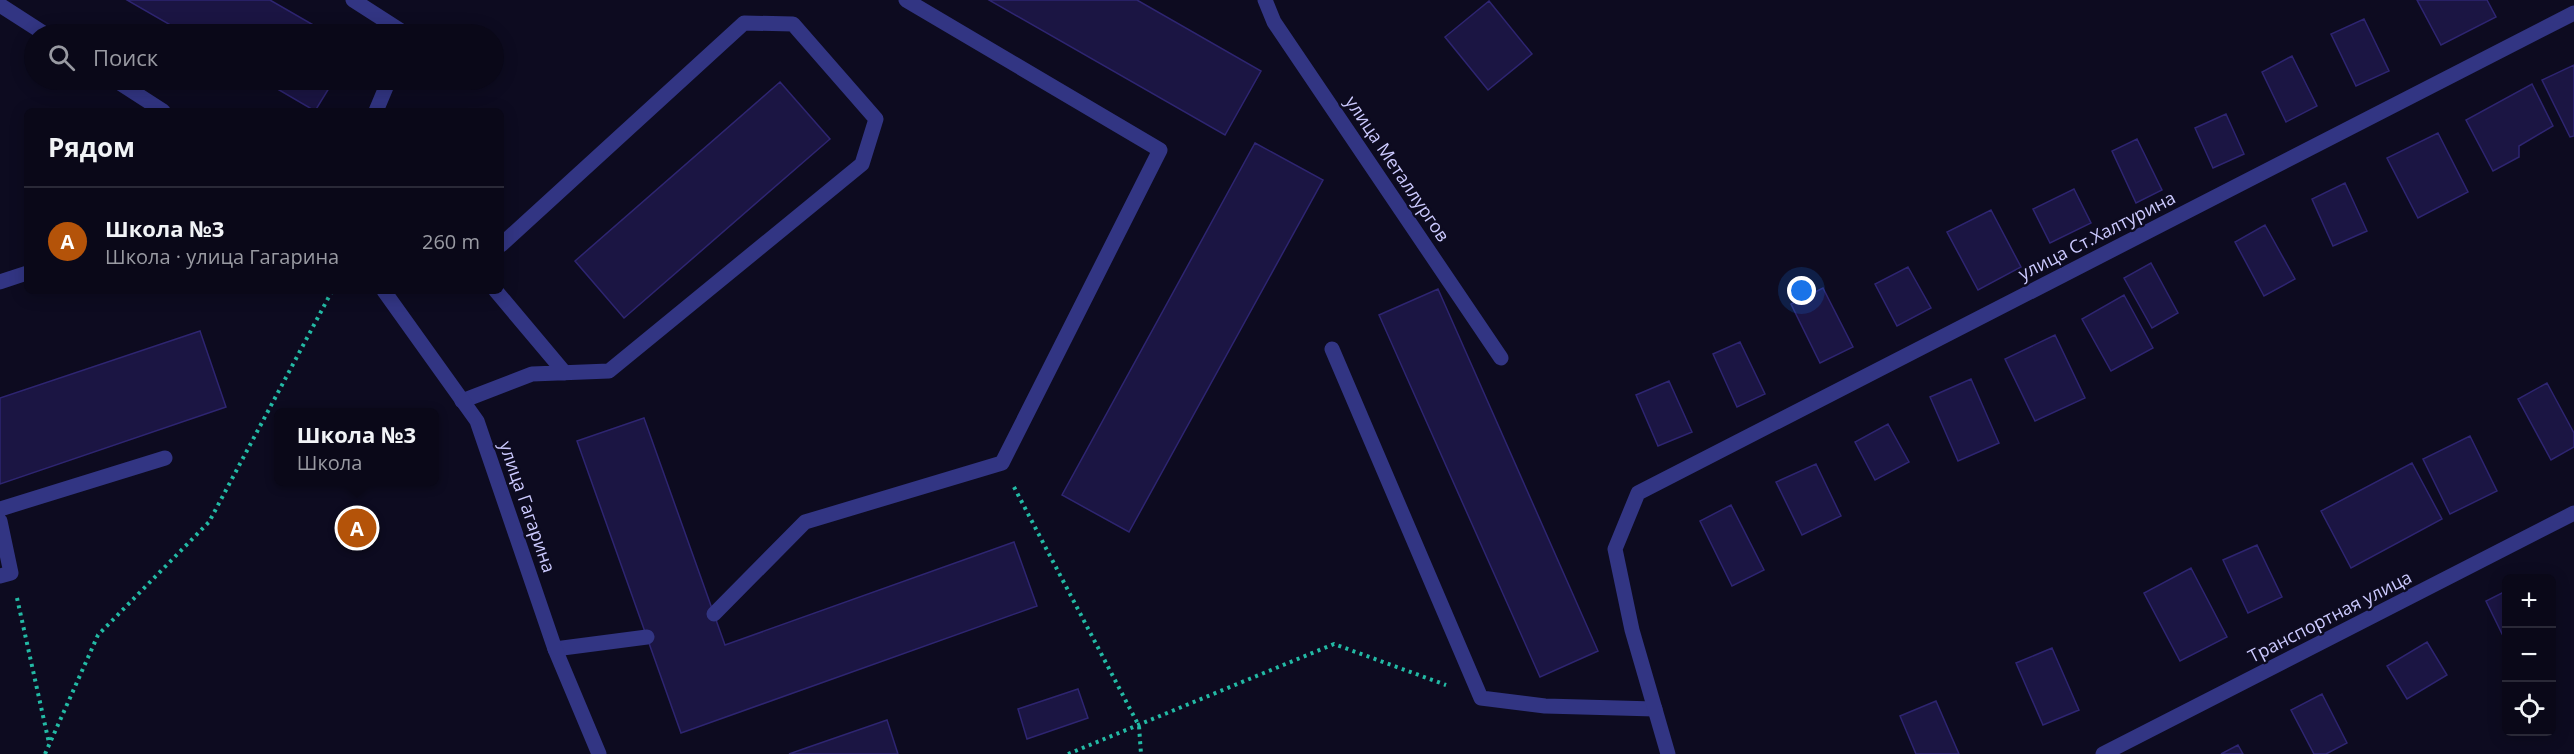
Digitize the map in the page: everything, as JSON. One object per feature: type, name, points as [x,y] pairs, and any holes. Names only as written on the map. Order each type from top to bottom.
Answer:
[{"type":"street","points":[[353,0],[390,24]]},
{"type":"street","points":[[714,614],[805,522],[1002,463],[1160,150],[906,0]]},
{"type":"street","name":"улица Металлургов","points":[[1265,0],[1274,22],[1501,358]]},
{"type":"street","points":[[0,5],[29,24]]},
{"type":"street","name":"улица Ст.Халтурина","points":[[1655,709],[1632,630],[1615,549],[1638,493],[2574,13]]},
{"type":"street","points":[[462,401],[532,374],[609,371],[862,164],[876,119],[793,24],[744,22],[504,242]]},
{"type":"street","points":[[131,90],[159,108]]},
{"type":"street","points":[[377,108],[385,90]]},
{"type":"street","points":[[0,282],[24,274]]},
{"type":"street","name":"улица Гагарина","points":[[386,294],[477,421],[555,649],[599,754]]},
{"type":"street","points":[[499,294],[565,373]]},
{"type":"street","points":[[1332,349],[1481,698],[1545,706],[1655,709],[1668,754]]},
{"type":"street","points":[[0,509],[165,458]]},
{"type":"street","name":"Транспортная улица","points":[[2103,754],[2574,513]]},
{"type":"street","points":[[0,521],[6,574]]},
{"type":"street","points":[[555,649],[647,638]]},
{"type":"path","points":[[45,754],[99,635],[208,522],[330,294]]},
{"type":"path","points":[[1002,463],[1139,726],[1141,754]]},
{"type":"path","points":[[6,574],[50,744]]},
{"type":"path","points":[[1068,754],[1334,644],[1481,698]]},
{"type":"building","points":[[127,0],[270,0],[312,24],[169,24]]},
{"type":"building","points":[[989,0],[1137,0],[1261,71],[1225,135]]},
{"type":"building","points":[[2417,0],[2487,0],[2496,17],[2441,45]]},
{"type":"building","points":[[1489,1],[1532,54],[1488,90],[1445,37]]},
{"type":"building","points":[[2364,19],[2389,71],[2356,86],[2331,34]]},
{"type":"building","points":[[2292,56],[2317,106],[2286,122],[2262,72]]},
{"type":"building","points":[[2574,65],[2574,136],[2570,137],[2542,80]]},
{"type":"building","points":[[780,82],[830,139],[624,318],[575,261]]},
{"type":"building","points":[[2532,84],[2553,126],[2519,146],[2519,157],[2493,171],[2466,120]]},
{"type":"building","points":[[279,90],[328,90],[317,108],[310,108]]},
{"type":"building","points":[[2226,114],[2244,154],[2213,168],[2195,128]]},
{"type":"building","points":[[2438,133],[2468,192],[2418,218],[2387,158]]},
{"type":"building","points":[[2137,139],[2162,190],[2136,203],[2112,151]]},
{"type":"building","points":[[1255,143],[1323,180],[1129,532],[1062,495]]},
{"type":"building","points":[[2345,183],[2367,231],[2333,246],[2312,199]]},
{"type":"building","points":[[2074,189],[2091,223],[2050,243],[2033,209]]},
{"type":"building","points":[[1991,210],[2021,267],[1978,290],[1947,232]]},
{"type":"building","points":[[2265,225],[2295,279],[2264,296],[2235,242]]},
{"type":"building","points":[[2151,263],[2178,313],[2152,328],[2124,278]]},
{"type":"building","points":[[1908,267],[1931,308],[1897,326],[1875,284]]},
{"type":"building","points":[[1823,288],[1853,347],[1820,363],[1791,304]]},
{"type":"building","points":[[1438,289],[1598,651],[1540,677],[1379,315]]},
{"type":"building","points":[[2124,295],[2153,348],[2111,371],[2082,319]]},
{"type":"building","points":[[200,331],[226,407],[0,484],[0,398]]},
{"type":"building","points":[[2055,335],[2085,398],[2035,421],[2005,359]]},
{"type":"building","points":[[1740,342],[1765,394],[1737,407],[1713,354]]},
{"type":"building","points":[[1971,379],[1999,443],[1958,461],[1930,397]]},
{"type":"building","points":[[1669,381],[1692,432],[1658,446],[1636,395]]},
{"type":"building","points":[[2547,383],[2574,433],[2574,447],[2551,460],[2518,399]]},
{"type":"building","points":[[644,418],[725,645],[1014,542],[1037,606],[681,733],[577,441]]},
{"type":"building","points":[[1888,424],[1909,462],[1875,480],[1855,442]]},
{"type":"building","points":[[2470,436],[2497,491],[2450,514],[2423,459]]},
{"type":"building","points":[[2412,463],[2442,519],[2351,568],[2321,511]]},
{"type":"building","points":[[1816,464],[1841,516],[1802,535],[1776,482]]},
{"type":"building","points":[[1731,505],[1764,570],[1732,586],[1700,521]]},
{"type":"building","points":[[2257,545],[2282,597],[2248,613],[2223,560]]},
{"type":"building","points":[[2191,568],[2227,637],[2180,661],[2144,593]]},
{"type":"building","points":[[2502,593],[2502,634],[2486,601]]},
{"type":"building","points":[[2427,642],[2447,675],[2407,699],[2387,666]]},
{"type":"building","points":[[2052,648],[2079,710],[2043,725],[2016,663]]},
{"type":"building","points":[[1078,689],[1088,718],[1027,739],[1018,709]]},
{"type":"building","points":[[2322,694],[2347,743],[2326,754],[2314,754],[2291,710]]},
{"type":"building","points":[[1936,701],[1959,754],[1916,754],[1900,716]]},
{"type":"building","points":[[887,720],[898,754],[789,754],[806,748]]},
{"type":"building","points":[[2238,745],[2243,754],[2221,754]]},
{"type":"place","name":"Школа №3","points":[[357,528]]}]
